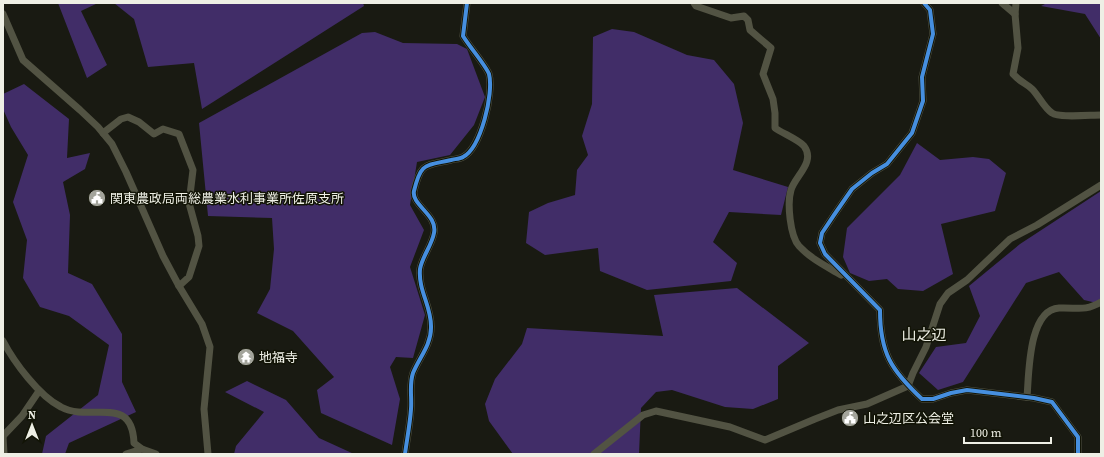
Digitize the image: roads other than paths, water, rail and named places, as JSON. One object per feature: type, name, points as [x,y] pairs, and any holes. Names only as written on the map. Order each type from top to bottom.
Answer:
[{"type":"street","points":[[405,454],[411,408],[410,386],[414,372],[428,344],[432,329],[429,308],[422,294],[420,268],[435,232],[434,223],[416,201],[413,193],[420,171],[425,166],[463,157],[474,145],[485,120],[491,93],[489,73],[463,36],[467,3]]},
{"type":"street","points":[[694,3],[696,6],[730,18],[744,16],[748,20],[750,30],[771,48],[763,74],[773,99],[776,113],[775,128],[803,146],[806,153],[806,166],[791,188],[789,204],[793,234],[797,244],[807,254],[847,278]]},
{"type":"street","points":[[924,3],[930,10],[933,34],[922,77],[923,101],[912,133],[887,164],[852,190],[822,233],[820,243],[825,254],[880,310],[881,335],[884,350],[890,364],[908,386],[925,400],[960,390],[1047,401],[1056,406],[1078,437],[1078,454]]},
{"type":"street","points":[[1002,3],[1015,14]]},
{"type":"street","points":[[1016,3],[1015,14],[1018,48],[1013,74],[1019,82],[1031,87],[1053,114],[1064,117],[1079,114],[1101,115]]},
{"type":"street","points":[[3,14],[23,60],[80,110],[112,144],[124,166],[163,256],[202,324],[210,347],[204,409],[208,454]]},
{"type":"street","points":[[103,133],[120,119],[128,117],[136,120],[154,134],[163,128],[179,134],[193,170],[189,203],[198,236],[199,246],[189,277],[179,286]]},
{"type":"street","points":[[594,454],[634,422],[650,412],[662,412],[730,427],[765,440],[815,418],[838,410],[866,404],[908,386],[913,372],[926,347],[940,304],[948,293],[967,280],[1010,239],[1063,209],[1101,185]]},
{"type":"street","points":[[1027,398],[1033,339],[1041,321],[1047,314],[1055,309],[1081,310],[1101,302]]},
{"type":"street","points":[[3,343],[39,391],[62,408],[78,411],[116,413],[125,416],[134,430],[134,443],[142,449],[156,454]]},
{"type":"street","points":[[4,454],[3,436],[22,416],[39,391]]},
{"type":"street","points":[[126,454],[142,449]]},
{"type":"place","name":"関東農政局両総農業水利事業所佐原支所","points":[[97,198]]},
{"type":"place","name":"地福寺","points":[[246,357]]},
{"type":"place","name":"山之辺区公会堂","points":[[850,418]]},
{"type":"district","name":"山之辺","points":[[924,335]]}]
